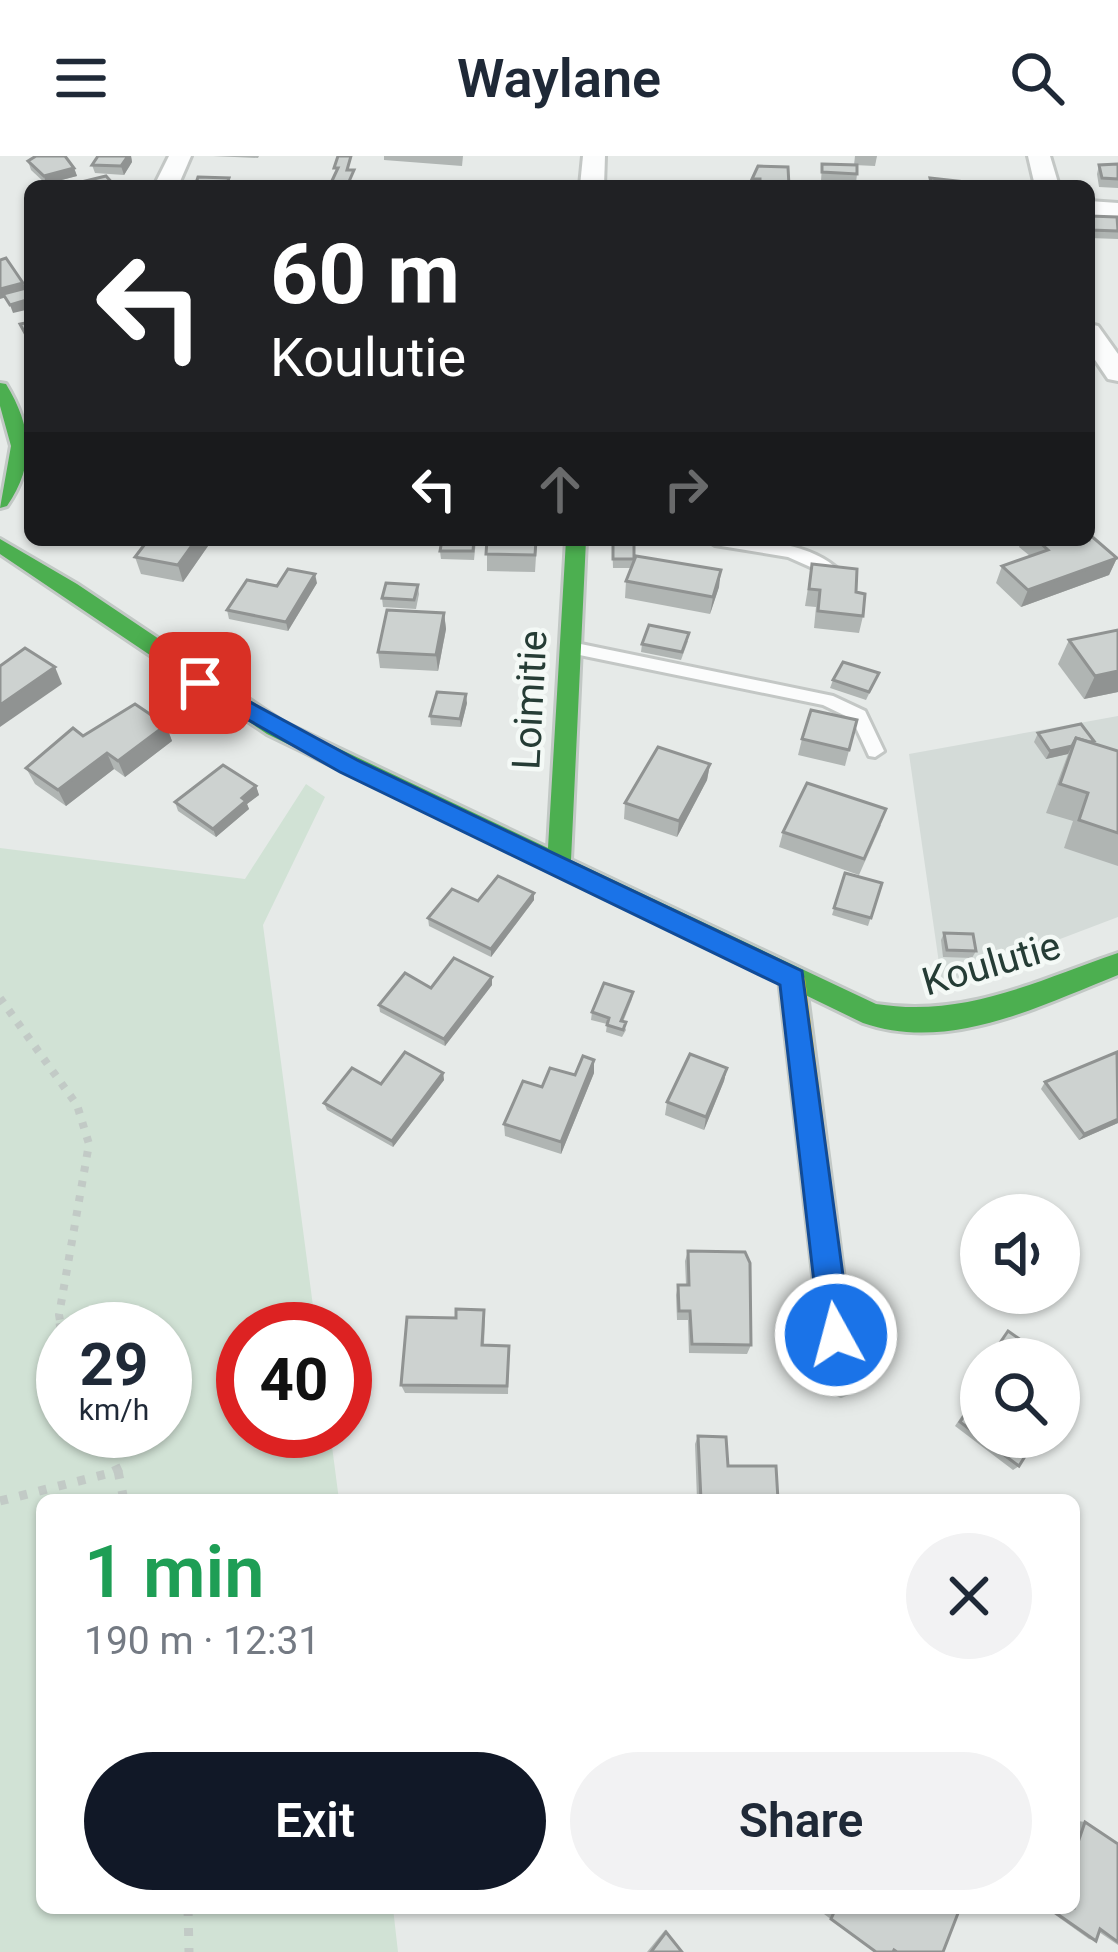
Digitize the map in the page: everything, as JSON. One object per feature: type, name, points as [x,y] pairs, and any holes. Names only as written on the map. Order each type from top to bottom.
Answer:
[{"type":"street","points":[[1100,338],[1118,373]]},
{"type":"street","points":[[0,388],[22,439],[16,460],[23,472],[0,502]]},
{"type":"street","name":"Koulutie","points":[[0,544],[44,569],[207,688],[274,728],[872,1015],[926,1026],[974,1016],[1118,964]]},
{"type":"street","name":"Loimitie","points":[[560,864],[576,546]]},
{"type":"street","points":[[792,979],[841,1379]]},
{"type":"lane","points":[[749,546],[821,562],[832,572]]},
{"type":"lane","points":[[571,648],[827,700],[859,715],[874,751]]},
{"type":"path","points":[[0,998],[77,1105],[88,1144],[61,1302]]},
{"type":"path","points":[[112,1458],[123,1494]]},
{"type":"path","points":[[0,1502],[118,1471]]},
{"type":"path","points":[[188,1914],[189,1952]]},
{"type":"shaded area","points":[[1118,716],[1118,917],[942,984],[909,754]]},
{"type":"green space","points":[[306,784],[325,797],[263,925],[312,1302],[216,1302],[216,1458],[334,1458],[338,1494],[36,1494],[36,1914],[394,1914],[398,1952],[0,1952],[0,848],[245,879]]},
{"type":"building","points":[[36,156],[65,156],[74,168],[44,176],[28,161]]},
{"type":"building","points":[[98,156],[128,156],[121,166],[92,165]]},
{"type":"building","points":[[338,156],[351,156],[347,170],[354,170],[350,180],[332,180],[338,168],[334,168]]},
{"type":"building","points":[[822,164],[857,165],[857,174],[822,172]]},
{"type":"building","points":[[1118,164],[1118,179],[1102,178],[1099,165]]},
{"type":"building","points":[[758,166],[788,167],[789,180],[752,179]]},
{"type":"building","points":[[1095,216],[1117,217],[1118,231],[1095,230]]},
{"type":"building","points":[[6,258],[23,283],[0,289],[0,260]]},
{"type":"building","points":[[24,289],[24,301],[10,305],[3,294]]},
{"type":"building","points":[[1095,539],[1117,558],[1028,590],[1002,566],[1048,550],[1044,546],[1095,546]]},
{"type":"building","points":[[143,546],[192,546],[178,565],[135,557]]},
{"type":"building","points":[[441,546],[473,546],[473,551],[440,551]]},
{"type":"building","points":[[487,546],[536,546],[535,555],[486,554]]},
{"type":"building","points":[[613,546],[634,546],[634,559],[613,559]]},
{"type":"building","points":[[636,556],[721,570],[713,597],[626,581]]},
{"type":"building","points":[[812,564],[857,569],[856,592],[865,594],[863,616],[818,611],[820,590],[809,589]]},
{"type":"building","points":[[288,569],[315,574],[286,622],[227,610],[247,580],[277,586]]},
{"type":"building","points":[[386,583],[418,585],[414,600],[382,598]]},
{"type":"building","points":[[387,610],[444,613],[436,655],[378,652]]},
{"type":"building","points":[[649,625],[689,633],[682,652],[642,644]]},
{"type":"building","points":[[1118,630],[1118,671],[1095,676],[1069,640]]},
{"type":"building","points":[[25,648],[55,667],[0,705],[0,666]]},
{"type":"building","points":[[843,662],[879,673],[869,692],[833,680]]},
{"type":"building","points":[[437,692],[466,694],[460,719],[430,716]]},
{"type":"building","points":[[135,704],[166,725],[118,761],[107,753],[58,790],[26,768],[73,728],[83,736]]},
{"type":"building","points":[[811,710],[857,720],[849,750],[802,739]]},
{"type":"building","points":[[1081,724],[1094,741],[1076,738],[1072,746],[1050,751],[1038,733]]},
{"type":"building","points":[[1076,738],[1118,751],[1118,833],[1079,820],[1088,793],[1060,784]]},
{"type":"building","points":[[658,747],[710,764],[679,821],[625,803]]},
{"type":"building","points":[[223,765],[256,786],[213,829],[175,802]]},
{"type":"building","points":[[807,783],[886,809],[864,859],[783,832]]},
{"type":"building","points":[[845,873],[882,883],[871,918],[834,908]]},
{"type":"building","points":[[498,876],[534,893],[491,949],[428,918],[452,889],[478,901]]},
{"type":"building","points":[[944,933],[973,934],[976,951],[947,950]]},
{"type":"building","points":[[454,958],[492,977],[444,1039],[379,1005],[405,973],[431,988]]},
{"type":"building","points":[[604,983],[633,992],[621,1021],[626,1022],[623,1030],[607,1025],[609,1018],[592,1012]]},
{"type":"building","points":[[405,1052],[443,1073],[392,1141],[324,1103],[352,1068],[381,1084]]},
{"type":"building","points":[[1117,1052],[1118,1119],[1084,1134],[1045,1082]]},
{"type":"building","points":[[690,1054],[727,1068],[706,1117],[667,1102]]},
{"type":"building","points":[[583,1056],[594,1060],[561,1142],[504,1124],[523,1081],[542,1087],[550,1068],[575,1075]]},
{"type":"building","points":[[688,1251],[745,1252],[750,1263],[751,1345],[692,1344],[690,1311],[679,1311],[678,1285],[689,1285]]},
{"type":"building","points":[[456,1309],[484,1310],[482,1345],[509,1346],[507,1386],[401,1385],[407,1317],[456,1318]]},
{"type":"building","points":[[698,1436],[726,1437],[728,1466],[776,1466],[778,1494],[701,1494]]},
{"type":"building","points":[[1085,1822],[1118,1844],[1118,1942],[1100,1929],[1096,1941],[1057,1914],[1080,1914],[1080,1837]]},
{"type":"building","points":[[833,1914],[958,1914],[943,1952],[876,1952],[831,1919]]},
{"type":"building","points":[[666,1932],[682,1952],[651,1952]]},
{"type":"traffic: fast","points":[[0,388],[14,417],[20,446],[16,474],[0,502]]},
{"type":"traffic: fast","points":[[0,545],[275,728],[872,1015],[905,1020],[967,1016],[1028,999],[1118,964]]},
{"type":"traffic: fast","points":[[559,864],[576,546]]},
{"type":"traffic: slow","points":[[792,979],[841,1379]]},
{"type":"route","points":[[200,683],[349,766],[792,979],[836,1335]]}]
